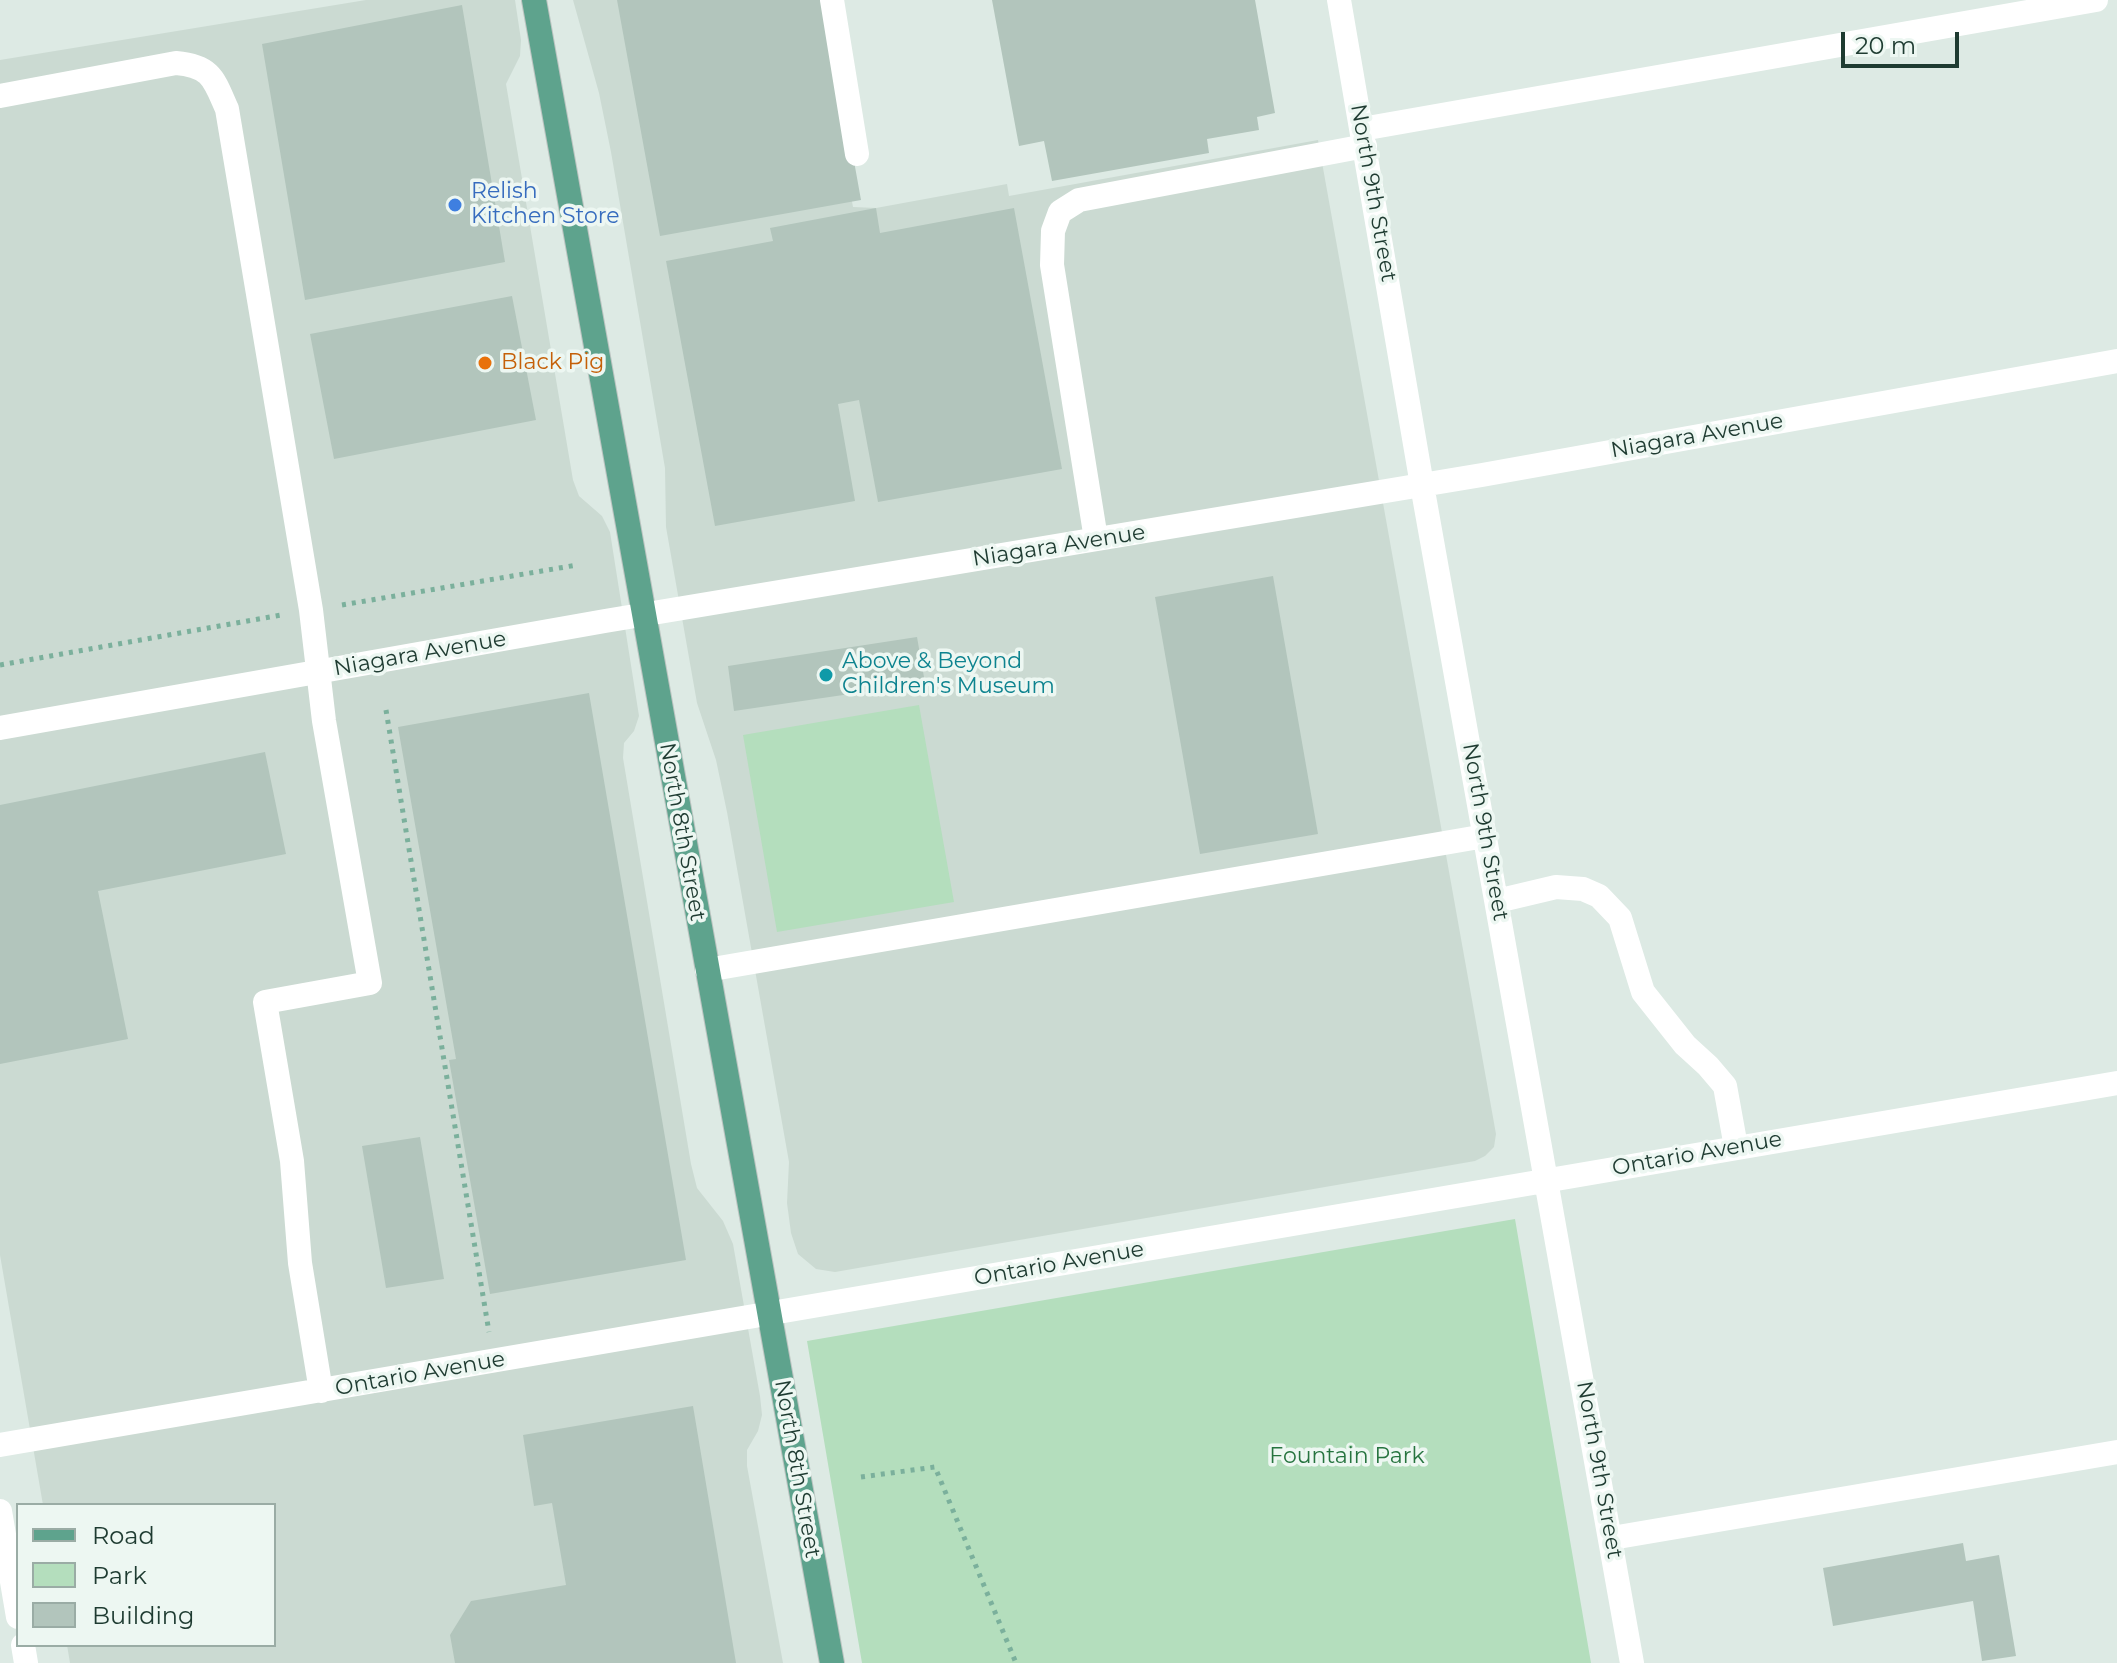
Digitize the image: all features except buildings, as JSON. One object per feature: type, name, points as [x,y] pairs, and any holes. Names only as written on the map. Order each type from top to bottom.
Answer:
[{"type":"main road","name":"North 8th Street","points":[[534,0],[832,1663]]},
{"type":"street","points":[[832,0],[857,154]]},
{"type":"street","name":"North 9th Street","points":[[1339,0],[1422,485],[1632,1663]]},
{"type":"street","points":[[1096,539],[1052,265],[1053,231],[1060,212],[1079,200],[1363,137],[2096,0]]},
{"type":"street","points":[[0,96],[176,63],[196,64],[213,78],[227,109],[370,983],[265,1002],[292,1161],[300,1263],[321,1391]]},
{"type":"street","name":"Niagara Avenue","points":[[0,728],[643,615],[1422,485],[2117,361]]},
{"type":"street","points":[[707,970],[1485,836]]},
{"type":"street","points":[[1497,901],[1556,887],[1583,889],[1599,896],[1620,918],[1643,992],[1685,1045],[1725,1086],[1736,1147]]},
{"type":"street","name":"Ontario Avenue","points":[[0,1445],[2117,1083]]},
{"type":"street","points":[[1612,1538],[2117,1452]]},
{"type":"street","points":[[0,1511],[16,1605]]},
{"type":"path","points":[[386,710],[493,1361]]},
{"type":"path","points":[[861,1477],[935,1467],[1016,1663]]},
{"type":"shaded area","points":[[366,0],[515,0],[521,40],[520,56],[506,84],[573,480],[579,496],[602,516],[610,532],[639,716],[634,731],[624,743],[623,758],[691,1164],[697,1188],[723,1221],[733,1244],[760,1396],[762,1415],[758,1431],[747,1450],[747,1466],[783,1663],[70,1663],[67,1647],[276,1647],[276,1503],[43,1503],[0,1255],[0,60]]},
{"type":"shaded area","points":[[573,0],[815,0],[853,207],[876,208],[1007,184],[1009,196],[1318,140],[1496,1134],[1494,1147],[1485,1156],[1475,1161],[835,1272],[816,1269],[798,1254],[791,1233],[787,1203],[789,1162],[727,812],[716,760],[697,703],[666,527],[665,468],[611,152],[599,93]]},
{"type":"green space","points":[[919,705],[954,902],[777,932],[743,735]]},
{"type":"green space","name":"Fountain Park","points":[[1515,1219],[1591,1663],[862,1663],[807,1341]]},
{"type":"place","name":"Relish Kitchen Store","points":[[455,205]]},
{"type":"place","name":"Black Pig","points":[[485,363]]},
{"type":"place","name":"Above & Beyond Children's Museum","points":[[826,675]]}]
